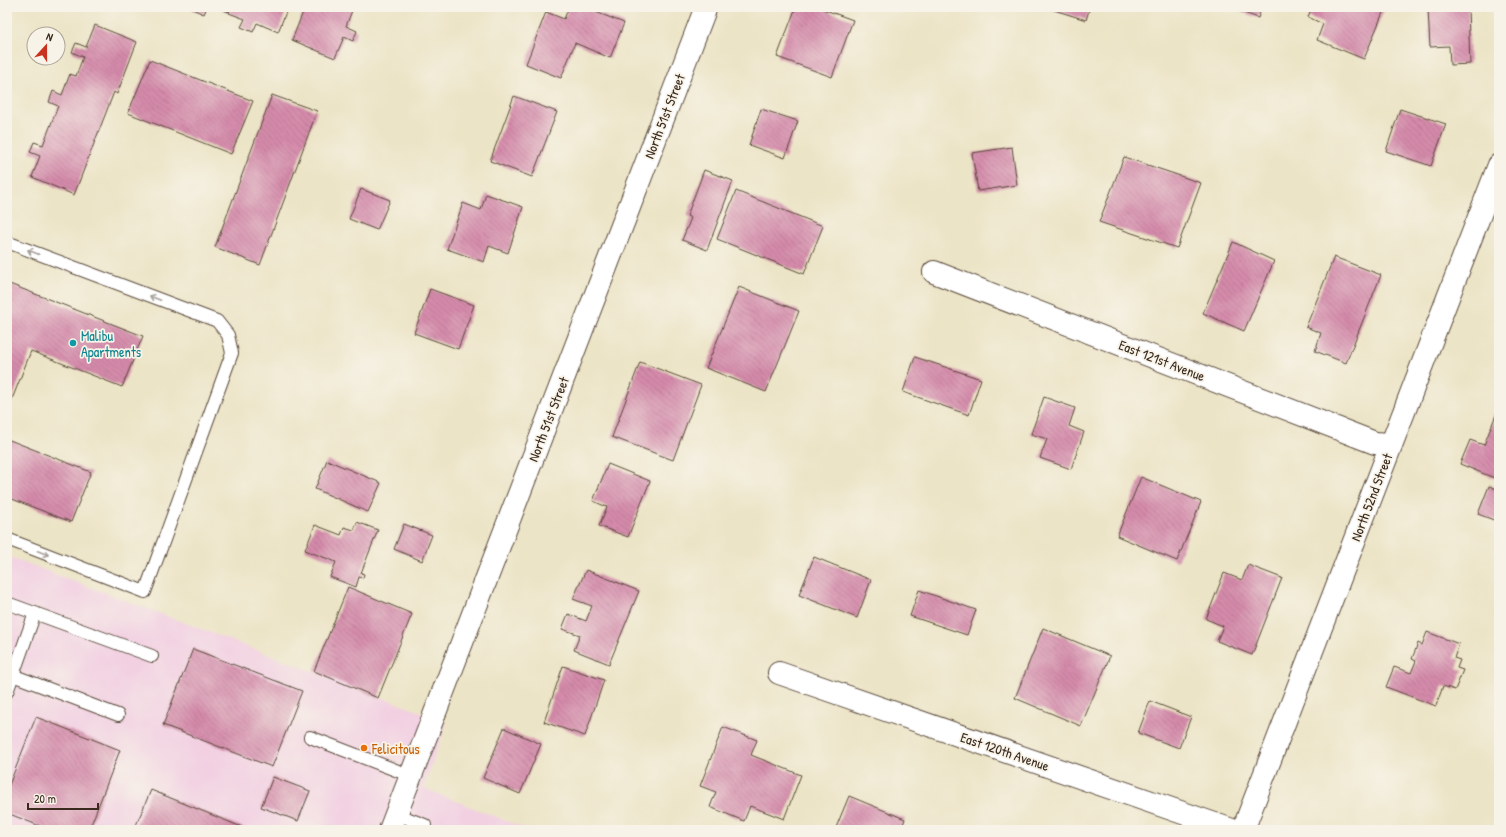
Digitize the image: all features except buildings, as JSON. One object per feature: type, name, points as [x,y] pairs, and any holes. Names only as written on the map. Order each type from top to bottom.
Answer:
[{"type":"street","name":"North 51st Street","points":[[393,822],[412,776],[706,7]]},
{"type":"street","name":"North 52nd Street","points":[[1243,830],[1499,165]]},
{"type":"street","name":"East 121st Avenue","points":[[934,272],[1376,443],[1391,444]]},
{"type":"street","name":"East 120th Avenue","points":[[779,672],[1232,830]]},
{"type":"lane","points":[[7,242],[217,321],[228,335],[232,352],[145,592],[7,539]]},
{"type":"lane","points":[[7,602],[152,656]]},
{"type":"lane","points":[[7,692],[10,674],[35,613]]},
{"type":"lane","points":[[10,674],[118,715]]},
{"type":"lane","points":[[310,737],[412,776]]},
{"type":"lane","points":[[393,822],[425,825]]},
{"type":"path","points":[[7,14],[10,7]]},
{"type":"shaded area","points":[[7,556],[447,722],[423,788],[529,830],[7,830]]},
{"type":"place","name":"Malibu Apartments","points":[[73,343]]},
{"type":"place","name":"Felicitous","points":[[364,748]]}]
